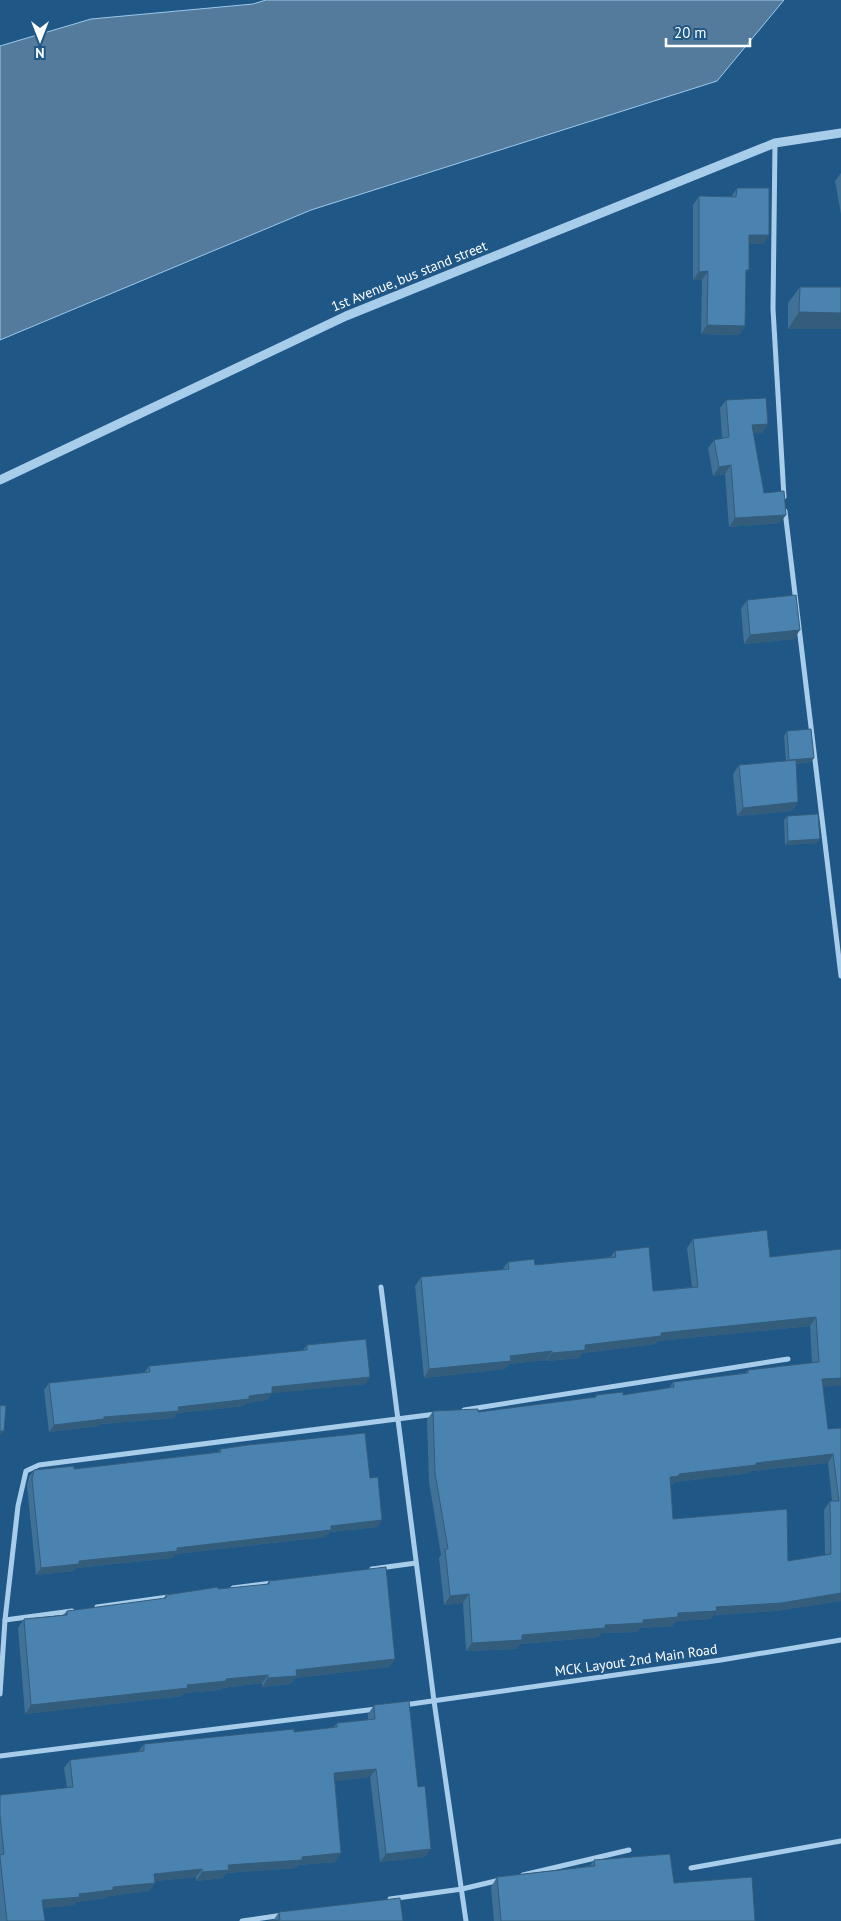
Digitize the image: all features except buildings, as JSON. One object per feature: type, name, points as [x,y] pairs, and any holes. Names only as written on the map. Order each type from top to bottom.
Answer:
[{"type":"street","name":"1st Avenue, bus stand street","points":[[0,480],[346,316],[775,143],[841,133]]},
{"type":"street","points":[[775,143],[773,310],[781,477],[841,976]]},
{"type":"street","points":[[381,1286],[434,1701],[466,1921]]},
{"type":"street","points":[[457,1411],[788,1358]]},
{"type":"street","points":[[0,1694],[5,1620],[18,1506],[26,1471],[39,1466],[131,1452],[447,1413]]},
{"type":"street","points":[[367,1569],[416,1563]]},
{"type":"street","points":[[230,1588],[279,1582]]},
{"type":"street","points":[[93,1608],[171,1597]]},
{"type":"street","points":[[5,1620],[83,1609]]},
{"type":"street","name":"MCK Layout 2nd Main Road","points":[[394,1706],[841,1640]]},
{"type":"street","points":[[0,1756],[385,1708]]},
{"type":"street","points":[[692,1868],[841,1840]]},
{"type":"street","points":[[518,1876],[630,1850]]},
{"type":"street","points":[[385,1900],[462,1889],[508,1878]]},
{"type":"street","points":[[242,1921],[290,1914]]},
{"type":"water","points":[[266,0],[784,0],[717,81],[311,210],[0,340],[0,46],[91,19],[253,4]]}]
